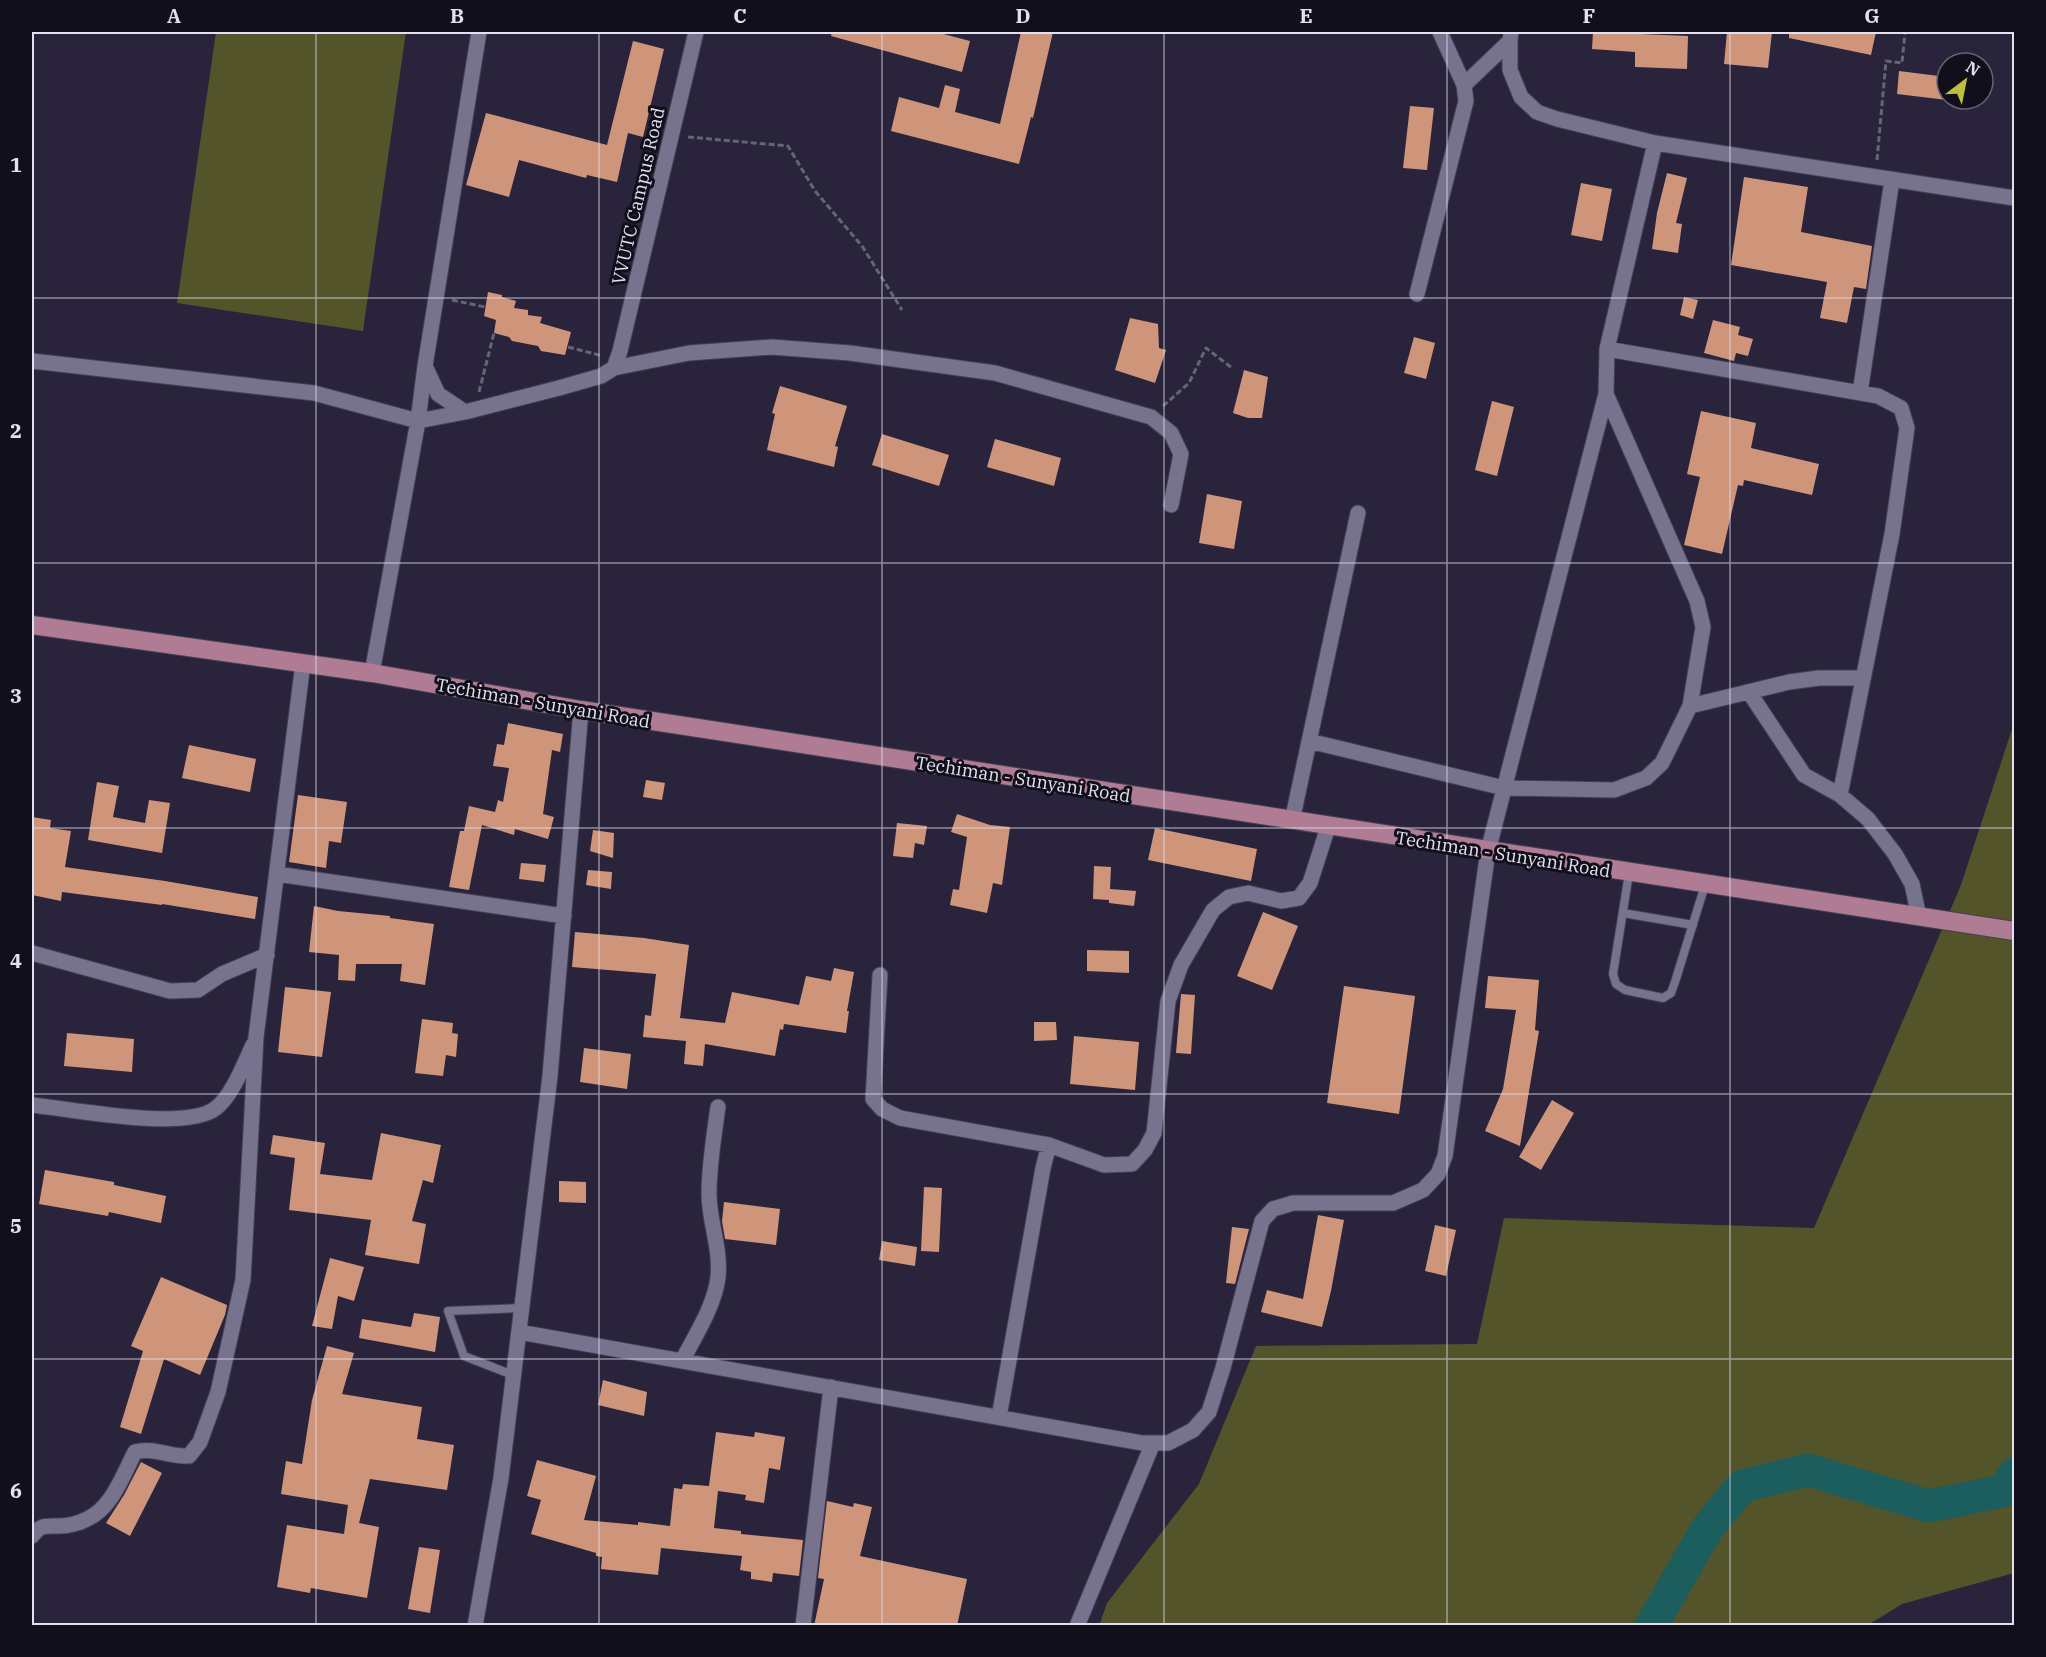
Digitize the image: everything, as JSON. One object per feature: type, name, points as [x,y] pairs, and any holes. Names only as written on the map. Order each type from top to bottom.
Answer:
[{"type":"main road","name":"Techiman - Sunyani Road","points":[[32,625],[372,673],[581,710],[2014,931]]},
{"type":"street","points":[[372,673],[418,421],[479,32]]},
{"type":"street","name":"VVUTC Campus Road","points":[[614,368],[696,32]]},
{"type":"street","points":[[1417,294],[1466,101],[1464,85],[1440,32]]},
{"type":"street","points":[[1464,85],[1510,36]]},
{"type":"street","points":[[1510,36],[1510,70],[1521,98],[1537,112],[1557,119],[1655,143],[2014,198]]},
{"type":"street","points":[[519,1332],[1142,1443],[1168,1443],[1192,1430],[1209,1412],[1262,1221],[1273,1209],[1293,1203],[1393,1203],[1423,1190],[1438,1174],[1445,1156],[1488,851],[1606,394],[1607,349],[1655,143]]},
{"type":"street","points":[[1860,393],[1892,180]]},
{"type":"street","points":[[32,361],[314,393],[418,421],[470,411],[601,376],[614,368],[689,353],[772,347],[850,353],[995,373],[1151,417],[1171,433],[1181,454],[1171,505]]},
{"type":"street","points":[[1607,349],[1878,396],[1901,408],[1907,428],[1892,534],[1840,795]]},
{"type":"street","points":[[425,366],[438,394],[470,411]]},
{"type":"street","points":[[1309,741],[1504,788],[1614,790],[1646,778],[1662,763],[1690,706],[1703,627],[1696,601],[1606,394]]},
{"type":"street","points":[[1292,821],[1358,513]]},
{"type":"street","points":[[32,1536],[36,1530],[46,1525],[62,1526],[88,1519],[106,1506],[135,1452],[147,1449],[178,1456],[189,1456],[200,1442],[218,1392],[243,1280],[256,1037],[303,663]]},
{"type":"street","points":[[1690,706],[1809,680],[1863,678]]},
{"type":"street","points":[[1749,692],[1803,775],[1840,795],[1868,819],[1895,854],[1912,884],[1918,917]]},
{"type":"street","points":[[475,1626],[501,1478],[550,1076],[581,710]]},
{"type":"street","points":[[880,975],[873,1099],[882,1109],[900,1118],[1049,1145],[1104,1165],[1132,1164],[1145,1150],[1154,1133],[1168,1001],[1181,965],[1213,910],[1229,897],[1248,893],[1281,901],[1299,898],[1310,884],[1328,827]]},
{"type":"street","points":[[277,874],[564,916]]},
{"type":"street","points":[[32,953],[170,992],[198,990],[222,974],[267,955]]},
{"type":"street","points":[[32,1105],[164,1120],[194,1118],[216,1108],[235,1085],[256,1037]]},
{"type":"street","points":[[682,1361],[706,1317],[718,1277],[709,1196],[718,1107]]},
{"type":"street","points":[[999,1417],[1049,1145]]},
{"type":"street","points":[[803,1626],[831,1387]]},
{"type":"street","points":[[1077,1626],[1154,1443]]},
{"type":"lane","points":[[1629,873],[1613,974],[1616,984],[1625,990],[1663,998],[1671,993],[1706,885]]},
{"type":"lane","points":[[1623,913],[1693,924]]},
{"type":"lane","points":[[513,1376],[464,1356],[448,1311],[522,1308]]},
{"type":"path","points":[[1876,177],[1886,61],[1902,63],[1905,32]]},
{"type":"path","points":[[672,135],[788,146],[815,191],[862,246],[902,310]]},
{"type":"path","points":[[436,296],[486,307]]},
{"type":"path","points":[[470,411],[494,333]]},
{"type":"path","points":[[568,347],[606,357],[614,368]]},
{"type":"path","points":[[1151,417],[1189,383],[1206,348],[1233,368]]},
{"type":"shaded area","points":[[216,32],[406,32],[363,331],[177,303]]},
{"type":"shaded area","points":[[2014,723],[2014,1573],[1902,1604],[1868,1625],[1099,1626],[1107,1603],[1199,1484],[1256,1346],[1477,1344],[1504,1218],[1814,1228],[1961,885]]},
{"type":"building","points":[[832,32],[936,32],[970,41],[962,72],[831,36]]},
{"type":"building","points":[[1021,32],[1053,32],[1033,118],[1031,117],[1019,164],[891,131],[899,97],[939,108],[945,85],[960,89],[955,112],[1000,124]]},
{"type":"building","points":[[1593,32],[1688,36],[1687,69],[1635,67],[1635,52],[1592,49]]},
{"type":"building","points":[[1727,32],[1772,32],[1768,68],[1724,64]]},
{"type":"building","points":[[1789,32],[1876,32],[1871,55],[1789,38]]},
{"type":"building","points":[[633,41],[664,49],[643,137],[628,133],[617,182],[587,175],[586,178],[519,160],[509,197],[466,185],[486,113],[607,145]]},
{"type":"building","points":[[1899,71],[1935,76],[1935,99],[1897,94]]},
{"type":"building","points":[[1410,106],[1434,108],[1427,170],[1403,168]]},
{"type":"building","points":[[1667,173],[1687,178],[1676,223],[1682,224],[1678,253],[1652,249],[1657,213]]},
{"type":"building","points":[[1744,177],[1808,187],[1801,232],[1872,246],[1866,289],[1854,287],[1847,323],[1820,318],[1827,282],[1731,265]]},
{"type":"building","points":[[1581,183],[1612,189],[1602,241],[1571,235]]},
{"type":"building","points":[[488,292],[516,301],[514,308],[528,310],[528,315],[542,317],[540,323],[571,332],[565,355],[541,351],[538,346],[512,341],[509,337],[494,333],[496,320],[484,316]]},
{"type":"building","points":[[1684,297],[1698,300],[1693,319],[1680,315]]},
{"type":"building","points":[[1130,318],[1158,324],[1159,348],[1166,350],[1155,383],[1115,370]]},
{"type":"building","points":[[1713,320],[1740,327],[1738,335],[1753,339],[1748,356],[1736,353],[1734,361],[1704,353]]},
{"type":"building","points":[[1414,337],[1435,343],[1426,379],[1404,373]]},
{"type":"building","points":[[1244,370],[1268,377],[1262,418],[1248,418],[1233,413]]},
{"type":"building","points":[[780,386],[847,406],[835,446],[838,447],[834,467],[767,450],[775,414],[772,413]]},
{"type":"building","points":[[1492,401],[1514,407],[1497,476],[1475,470]]},
{"type":"building","points":[[1701,411],[1756,423],[1751,448],[1819,464],[1812,495],[1744,480],[1743,486],[1738,485],[1722,554],[1684,545],[1700,477],[1687,474]]},
{"type":"building","points":[[882,434],[949,455],[939,486],[872,465]]},
{"type":"building","points":[[995,439],[1061,458],[1054,486],[987,467]]},
{"type":"building","points":[[1207,494],[1242,501],[1234,549],[1199,543]]},
{"type":"building","points":[[508,723],[563,734],[560,752],[552,750],[543,814],[554,817],[548,839],[515,829],[514,835],[482,825],[469,890],[449,887],[460,831],[464,831],[469,806],[495,812],[498,800],[503,802],[509,768],[493,766],[497,744],[504,745]]},
{"type":"building","points":[[189,745],[256,759],[250,792],[182,778]]},
{"type":"building","points":[[646,780],[665,783],[662,800],[643,797]]},
{"type":"building","points":[[97,782],[119,786],[113,817],[145,823],[149,800],[170,803],[162,853],[88,840]]},
{"type":"building","points":[[298,795],[347,802],[341,843],[329,841],[326,868],[289,862]]},
{"type":"building","points":[[957,814],[990,825],[1010,827],[1002,885],[993,883],[987,913],[950,905],[953,889],[959,890],[967,837],[951,832]]},
{"type":"building","points":[[32,817],[51,820],[50,828],[71,831],[65,867],[258,897],[255,919],[162,904],[62,892],[61,901],[32,895]]},
{"type":"building","points":[[897,823],[927,826],[924,845],[915,843],[913,858],[893,856]]},
{"type":"building","points":[[1155,828],[1257,849],[1251,881],[1148,860]]},
{"type":"building","points":[[593,830],[614,833],[613,858],[590,851]]},
{"type":"building","points":[[521,863],[546,865],[544,882],[519,879]]},
{"type":"building","points":[[1094,866],[1111,867],[1110,889],[1136,891],[1134,906],[1093,899]]},
{"type":"building","points":[[588,870],[612,872],[611,889],[586,885]]},
{"type":"building","points":[[314,906],[434,924],[425,985],[400,981],[402,964],[356,964],[355,981],[338,980],[339,955],[309,952]]},
{"type":"building","points":[[1263,912],[1298,926],[1272,990],[1237,976]]},
{"type":"building","points":[[575,932],[644,938],[689,945],[680,1018],[725,1023],[732,992],[799,1005],[806,976],[831,981],[834,968],[854,972],[847,1011],[849,1011],[846,1033],[784,1024],[783,1030],[780,1029],[775,1056],[705,1044],[703,1066],[684,1064],[686,1041],[643,1037],[645,1015],[651,1016],[656,974],[572,967]]},
{"type":"building","points":[[1087,950],[1129,951],[1129,973],[1087,971]]},
{"type":"building","points":[[1488,976],[1539,980],[1535,1030],[1539,1031],[1520,1146],[1485,1131],[1503,1089],[1516,1010],[1485,1008]]},
{"type":"building","points":[[1344,986],[1415,996],[1399,1114],[1327,1103]]},
{"type":"building","points":[[285,987],[331,992],[322,1057],[278,1052]]},
{"type":"building","points":[[1181,994],[1195,995],[1191,1054],[1176,1053]]},
{"type":"building","points":[[422,1019],[453,1023],[452,1033],[458,1034],[456,1057],[446,1055],[443,1076],[415,1073]]},
{"type":"building","points":[[1034,1022],[1056,1022],[1057,1040],[1034,1041]]},
{"type":"building","points":[[67,1033],[134,1039],[132,1072],[64,1066]]},
{"type":"building","points":[[1074,1036],[1139,1042],[1135,1090],[1070,1084]]},
{"type":"building","points":[[584,1048],[631,1054],[627,1089],[580,1082]]},
{"type":"building","points":[[1552,1100],[1574,1113],[1541,1170],[1519,1157]]},
{"type":"building","points":[[381,1133],[441,1145],[433,1183],[423,1180],[412,1221],[426,1224],[419,1264],[365,1255],[371,1220],[289,1210],[295,1158],[270,1154],[273,1135],[325,1143],[320,1174],[372,1180]]},
{"type":"building","points":[[45,1170],[114,1182],[114,1185],[166,1196],[161,1223],[109,1212],[108,1216],[39,1204]]},
{"type":"building","points":[[559,1181],[586,1182],[586,1203],[559,1202]]},
{"type":"building","points":[[924,1187],[942,1188],[939,1252],[921,1251]]},
{"type":"building","points":[[724,1202],[780,1209],[776,1245],[725,1239],[722,1221]]},
{"type":"building","points":[[1318,1215],[1344,1220],[1322,1327],[1261,1312],[1267,1290],[1303,1299]]},
{"type":"building","points":[[1435,1225],[1456,1230],[1446,1276],[1425,1271]]},
{"type":"building","points":[[1232,1227],[1249,1229],[1235,1284],[1226,1283]]},
{"type":"building","points":[[882,1241],[917,1247],[915,1266],[879,1260]]},
{"type":"building","points":[[330,1258],[364,1267],[354,1301],[338,1296],[332,1329],[312,1326]]},
{"type":"building","points":[[161,1277],[227,1305],[200,1375],[164,1359],[141,1434],[120,1427],[143,1351],[131,1346]]},
{"type":"building","points":[[414,1313],[440,1317],[435,1352],[359,1338],[362,1319],[411,1327]]},
{"type":"building","points":[[327,1346],[354,1353],[342,1394],[422,1407],[417,1439],[454,1445],[447,1490],[370,1479],[359,1523],[379,1527],[367,1598],[311,1588],[310,1593],[277,1587],[287,1525],[344,1534],[348,1505],[281,1494],[286,1461],[302,1464],[312,1400]]},
{"type":"building","points":[[603,1380],[647,1392],[644,1416],[598,1405]]},
{"type":"building","points":[[716,1432],[754,1437],[755,1432],[785,1437],[780,1470],[769,1468],[764,1503],[745,1500],[746,1495],[718,1491],[714,1528],[741,1531],[741,1534],[803,1540],[799,1576],[773,1573],[772,1582],[751,1579],[751,1572],[740,1570],[742,1556],[661,1548],[658,1575],[601,1569],[602,1557],[596,1556],[596,1553],[531,1534],[541,1500],[527,1496],[537,1460],[596,1476],[584,1520],[670,1526],[674,1488],[682,1489],[683,1484],[709,1486]]},
{"type":"building","points":[[141,1462],[162,1473],[130,1536],[106,1523]]},
{"type":"building","points":[[827,1501],[853,1507],[854,1503],[872,1507],[860,1556],[967,1579],[957,1626],[814,1626],[824,1579],[818,1578]]},
{"type":"building","points":[[419,1547],[440,1550],[430,1613],[408,1609]]},
{"type":"waterway","points":[[1651,1626],[1707,1529],[1742,1486],[1808,1470],[1929,1506],[2003,1491],[2014,1474]]}]
